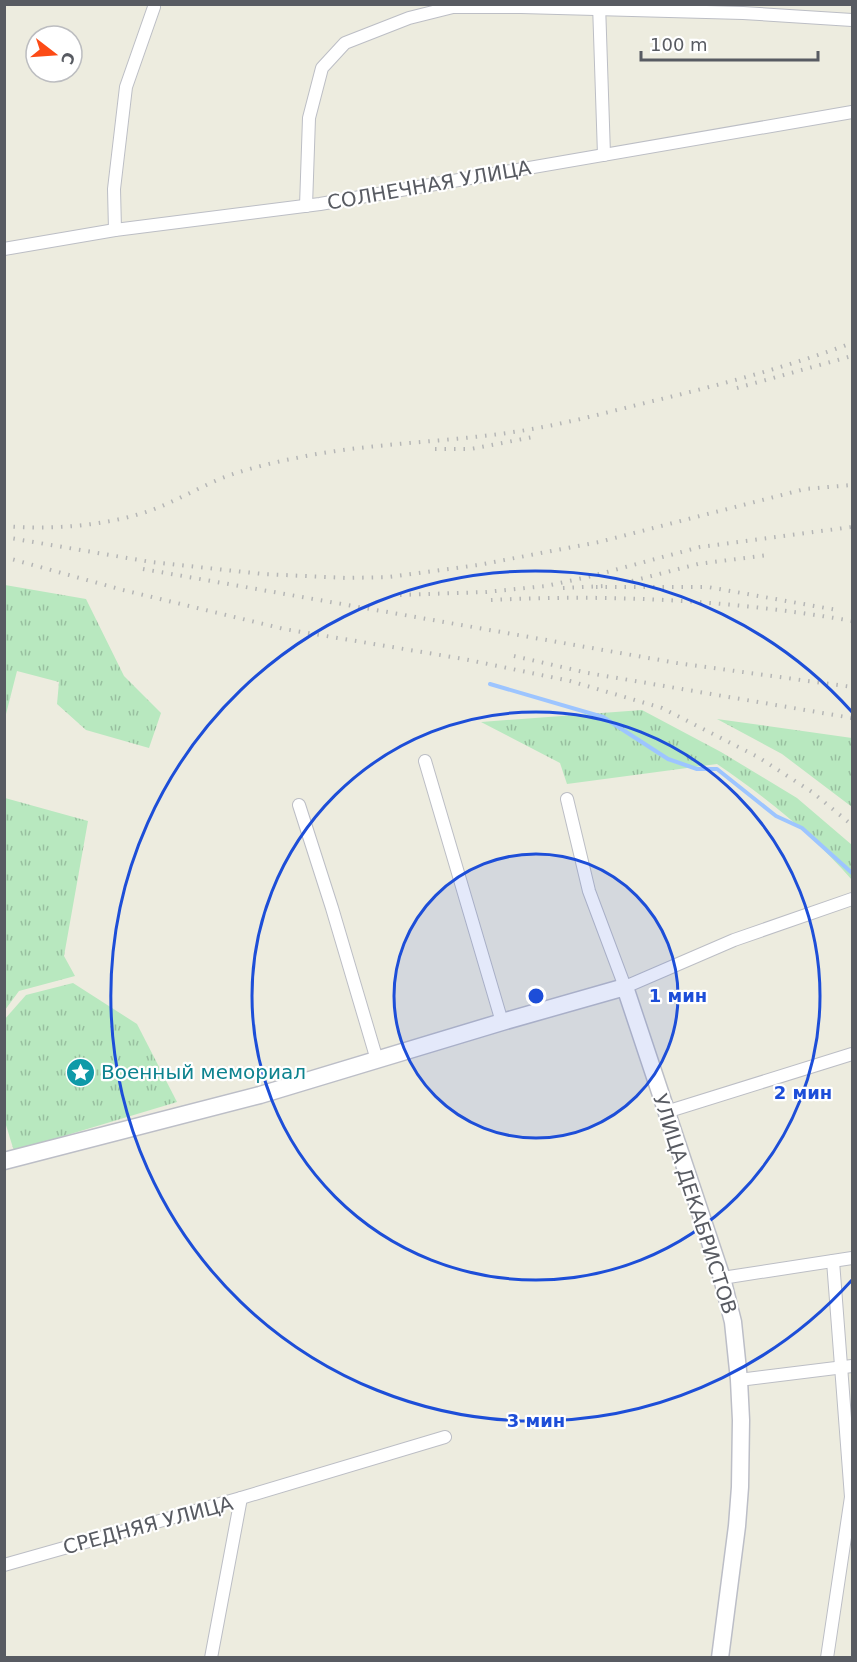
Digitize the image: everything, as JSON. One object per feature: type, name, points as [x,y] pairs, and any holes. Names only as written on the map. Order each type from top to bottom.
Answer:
[{"type":"street","points":[[115,230],[114,189],[126,87],[153,5]]},
{"type":"street","points":[[306,206],[309,118],[322,68],[345,43],[409,18],[453,8],[599,7],[852,20]]},
{"type":"street","points":[[599,7],[604,155]]},
{"type":"street","name":"СОЛНЕЧНАЯ УЛИЦА","points":[[4,249],[115,230],[306,206],[852,112]]},
{"type":"street","points":[[425,761],[502,1022]]},
{"type":"street","name":"УЛИЦА ДЕКАБРИСТОВ","points":[[567,799],[589,891],[625,987],[722,1278],[733,1322],[739,1380],[740,1487],[720,1658]]},
{"type":"street","points":[[299,805],[377,1060]]},
{"type":"street","points":[[4,1161],[260,1095],[625,987],[734,940],[852,899]]},
{"type":"street","points":[[666,1112],[852,1054]]},
{"type":"street","points":[[722,1278],[852,1258]]},
{"type":"street","points":[[827,1658],[851,1497],[847,1367],[833,1261]]},
{"type":"street","points":[[739,1380],[847,1367]]},
{"type":"street","points":[[241,1498],[446,1437]]},
{"type":"street","name":"СРЕДНЯЯ УЛИЦА","points":[[4,1565],[241,1498],[211,1658]]},
{"type":"green space","points":[[5,585],[86,599],[124,676],[161,713],[149,748],[86,730],[57,704],[59,682],[17,671],[5,718]]},
{"type":"green space","points":[[642,710],[721,752],[797,798],[852,845],[852,880],[789,818],[717,764],[567,784],[560,763],[481,722]]},
{"type":"green space","points":[[717,719],[852,738],[852,807],[782,754]]},
{"type":"green space","points":[[5,798],[88,821],[64,956],[75,976],[19,991],[5,1010]]},
{"type":"green space","points":[[73,983],[137,1024],[177,1102],[14,1151],[5,1122],[4,1020],[26,995]]},
{"type":"waterway","points":[[490,684],[603,717],[668,759],[697,769],[717,769],[776,816],[802,828],[852,873]]},
{"type":"railway","points":[[4,526],[79,526],[116,520],[152,510],[222,478],[268,464],[327,452],[481,436],[557,424],[728,382],[852,343]]},
{"type":"railway","points":[[737,388],[852,356]]},
{"type":"railway","points":[[435,449],[471,449],[533,437]]},
{"type":"railway","points":[[4,537],[151,562],[263,574],[347,578],[389,577],[478,565],[599,542],[805,489],[852,485]]},
{"type":"railway","points":[[400,595],[486,592],[546,586],[700,547],[852,527]]},
{"type":"railway","points":[[632,581],[698,564],[768,555]]},
{"type":"railway","points":[[4,557],[123,590],[284,629],[464,659],[570,681],[662,708],[758,757],[812,792],[852,825]]},
{"type":"railway","points":[[143,569],[677,663],[852,687]]},
{"type":"railway","points":[[563,588],[605,586]]},
{"type":"railway","points":[[596,587],[708,587],[837,610]]},
{"type":"railway","points":[[491,600],[536,598],[672,600],[762,608],[852,621]]},
{"type":"railway","points":[[514,656],[588,673],[852,718]]},
{"type":"place","name":"Военный мемориал","points":[[80,1072]]}]
